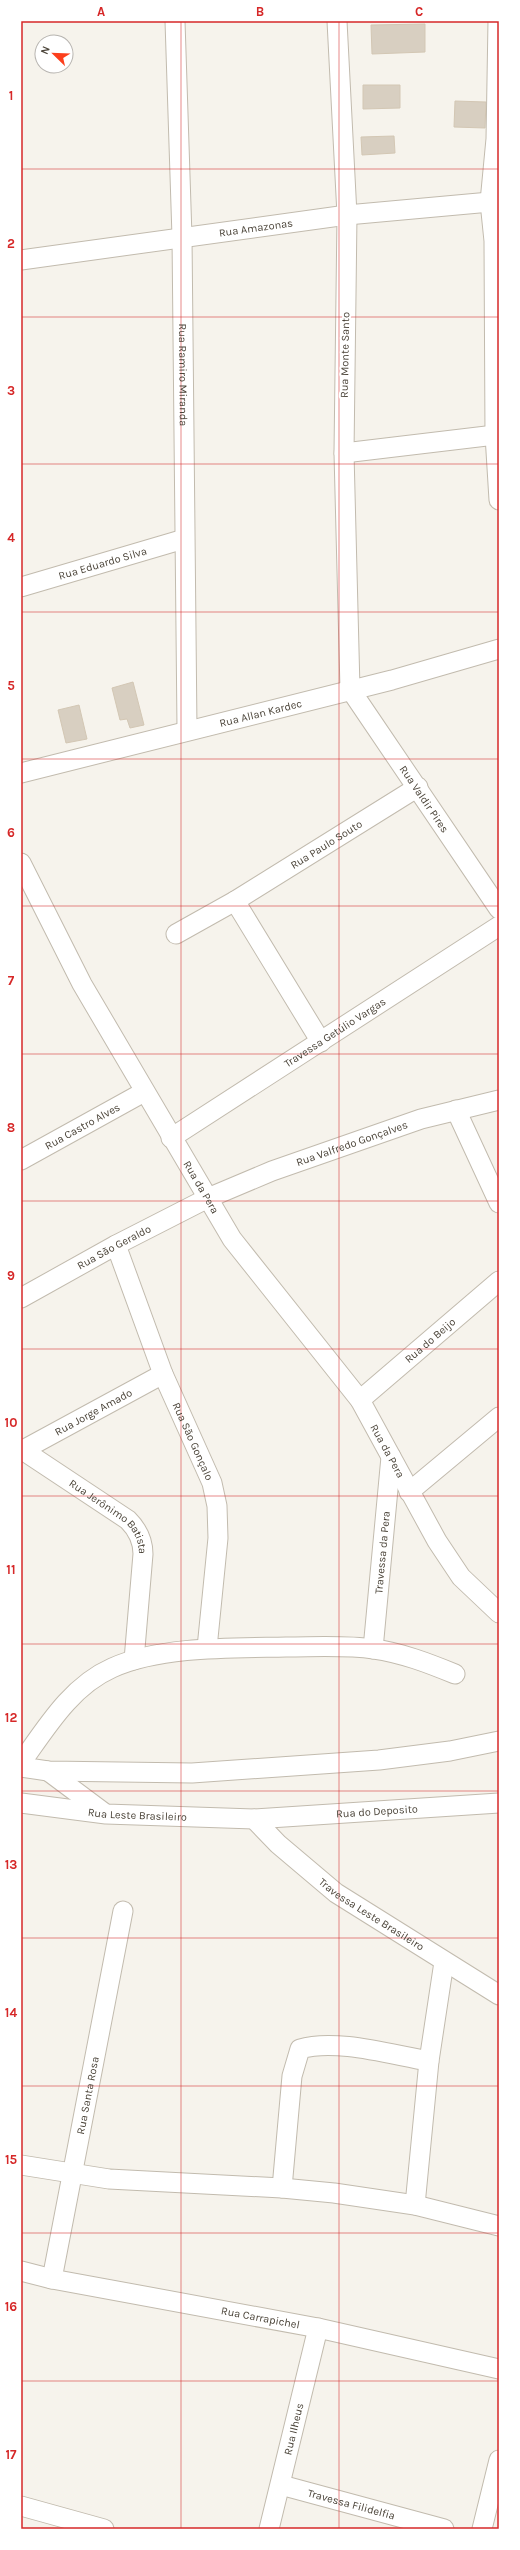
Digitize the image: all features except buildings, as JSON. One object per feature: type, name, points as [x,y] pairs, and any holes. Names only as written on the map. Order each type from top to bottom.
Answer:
[{"type":"street","name":"Rua Ramiro Miranda","points":[[174,21],[182,238],[184,539],[188,729]]},
{"type":"street","name":"Rua Monte Santo","points":[[337,21],[347,215],[344,453],[350,689]]},
{"type":"street","points":[[498,21],[497,138],[490,202],[496,241],[497,343],[495,435],[499,500]]},
{"type":"street","name":"Rua Amazonas","points":[[21,260],[347,215],[490,202]]},
{"type":"street","points":[[344,453],[495,435]]},
{"type":"street","name":"Rua Eduardo Silva","points":[[21,587],[184,539]]},
{"type":"street","name":"Rua Allan Kardec","points":[[21,773],[188,729],[392,680],[499,649]]},
{"type":"street","name":"Rua Valdir Pires","points":[[350,689],[418,787],[499,909]]},
{"type":"street","name":"Rua Paulo Souto","points":[[176,934],[234,901],[418,787]]},
{"type":"street","name":"Rua da Pera","points":[[21,863],[82,984],[171,1138],[232,1239],[360,1400],[437,1542],[461,1577],[499,1613]]},
{"type":"street","points":[[234,901],[321,1042]]},
{"type":"street","name":"Travessa Getúlio Vargas","points":[[171,1138],[499,926]]},
{"type":"street","name":"Rua Castro Alves","points":[[21,1160],[144,1092]]},
{"type":"street","name":"Rua Valfredo Gonçalves","points":[[208,1198],[272,1172],[413,1122],[499,1100]]},
{"type":"street","points":[[456,1110],[499,1203]]},
{"type":"street","name":"Rua São Geraldo","points":[[21,1298],[116,1245],[208,1198]]},
{"type":"street","name":"Rua São Gonçalo","points":[[116,1245],[163,1374],[212,1484],[217,1506],[218,1538],[207,1648]]},
{"type":"street","name":"Rua do Beijo","points":[[360,1400],[499,1281]]},
{"type":"street","name":"Rua Jorge Amado","points":[[22,1449],[163,1374]]},
{"type":"street","points":[[409,1492],[499,1416]]},
{"type":"street","name":"Rua Jerônimo Batista","points":[[22,1449],[128,1520],[136,1527],[143,1543],[143,1554],[134,1660]]},
{"type":"street","name":"Travessa da Pera","points":[[373,1649],[391,1456]]},
{"type":"street","points":[[21,1763],[57,1712],[80,1690],[111,1668],[134,1660],[207,1648],[339,1646],[373,1649],[428,1662],[454,1674]]},
{"type":"street","points":[[21,1766],[48,1771],[192,1773],[379,1760],[450,1751],[499,1741]]},
{"type":"street","points":[[48,1771],[106,1814]]},
{"type":"street","name":"Rua Leste Brasileiro","points":[[21,1803],[106,1814],[254,1819]]},
{"type":"street","name":"Rua do Deposito","points":[[254,1819],[499,1804]]},
{"type":"street","name":"Travessa Leste Brasileiro","points":[[254,1819],[278,1844],[336,1893],[444,1962],[499,1995]]},
{"type":"street","name":"Rua Santa Rosa","points":[[52,2279],[123,1911]]},
{"type":"street","points":[[416,2205],[430,2061],[444,1962]]},
{"type":"street","points":[[282,2188],[292,2076],[300,2049],[312,2045],[351,2048],[430,2061]]},
{"type":"street","points":[[21,2165],[110,2179],[282,2188],[416,2205],[499,2226]]},
{"type":"street","name":"Rua Carrapichel","points":[[21,2271],[52,2279],[318,2328],[499,2369]]},
{"type":"street","name":"Rua Ilheus","points":[[269,2529],[281,2485],[318,2328]]},
{"type":"street","points":[[482,2529],[499,2460]]},
{"type":"street","name":"Travessa Filidelfia","points":[[281,2485],[444,2529]]},
{"type":"street","points":[[21,2506],[104,2529]]}]
